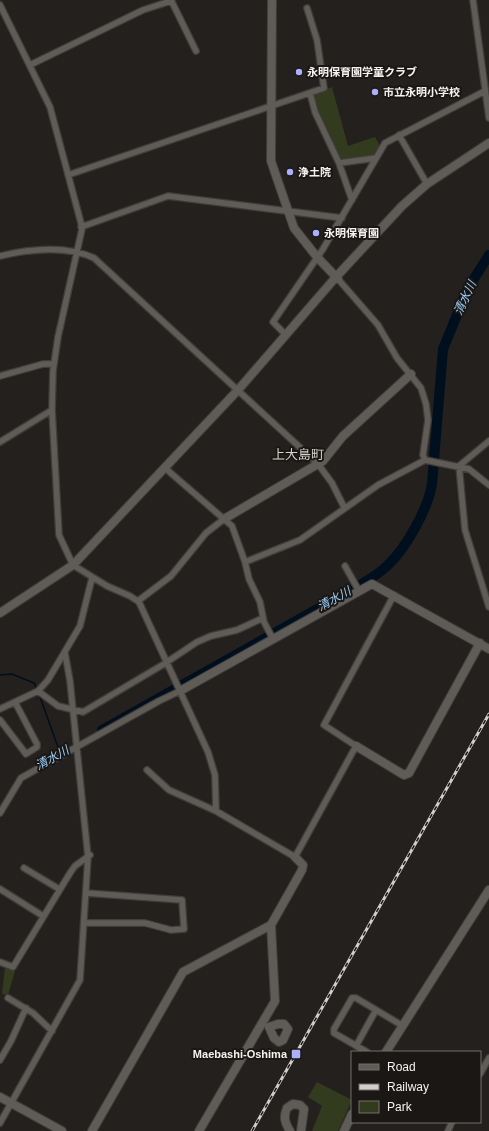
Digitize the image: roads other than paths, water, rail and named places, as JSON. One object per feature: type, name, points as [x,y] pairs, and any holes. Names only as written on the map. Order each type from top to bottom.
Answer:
[{"type":"street","points":[[30,65],[143,10],[171,0],[196,51]]},
{"type":"street","points":[[272,0],[271,161],[294,228],[317,257],[378,325],[397,358],[421,388],[427,409],[428,427],[423,455],[425,460]]},
{"type":"street","points":[[473,0],[489,118]]},
{"type":"street","points":[[0,5],[50,107],[81,227],[77,252],[58,337],[54,364],[52,410],[59,535],[73,565],[92,578],[138,601],[210,758],[216,783],[216,811]]},
{"type":"street","points":[[68,175],[324,88],[317,40],[307,8]]},
{"type":"street","points":[[286,335],[273,322],[342,218],[385,143],[485,91]]},
{"type":"street","points":[[310,93],[315,112],[339,163],[352,200]]},
{"type":"street","points":[[399,135],[427,184]]},
{"type":"street","points":[[0,613],[73,565],[238,390],[402,206],[427,184],[489,143]]},
{"type":"street","points":[[339,163],[376,158]]},
{"type":"street","points":[[81,227],[168,196],[342,218]]},
{"type":"street","points":[[0,256],[19,251],[47,250],[77,252],[94,258],[318,464],[329,479],[344,507]]},
{"type":"street","points":[[0,376],[43,364],[54,364]]},
{"type":"street","points":[[138,601],[172,576],[206,534],[224,520],[328,457],[343,436],[411,374]]},
{"type":"street","points":[[0,442],[52,410]]},
{"type":"street","points":[[459,466],[489,441]]},
{"type":"street","points":[[245,562],[296,542],[344,507],[387,479],[425,460],[469,469],[489,485]]},
{"type":"street","points":[[459,466],[465,530],[489,607]]},
{"type":"street","points":[[165,468],[232,526],[245,562],[249,579],[260,602],[263,618],[272,636]]},
{"type":"street","points":[[345,566],[357,588]]},
{"type":"street","points":[[0,710],[38,691],[48,680],[80,626],[92,578]]},
{"type":"street","points":[[0,813],[21,778],[357,588],[372,584],[489,649]]},
{"type":"street","points":[[394,595],[324,726],[404,775],[409,773],[480,643]]},
{"type":"street","points":[[38,691],[52,704],[78,712],[87,711],[204,638],[236,630],[263,618]]},
{"type":"street","points":[[0,1123],[80,983],[89,856],[73,710],[65,653]]},
{"type":"street","points":[[0,720],[26,754],[37,748],[37,744],[15,702]]},
{"type":"street","points":[[295,857],[356,746]]},
{"type":"street","points":[[92,1131],[183,972],[270,925],[302,870],[303,865],[295,857],[216,811],[169,790],[146,770]]},
{"type":"street","points":[[0,962],[13,967],[59,889],[75,866],[89,856]]},
{"type":"street","points":[[24,868],[59,889]]},
{"type":"street","points":[[0,889],[43,916]]},
{"type":"street","points":[[387,1051],[489,890]]},
{"type":"street","points":[[84,923],[145,923],[171,930],[184,929],[182,900],[86,893]]},
{"type":"street","points":[[199,1131],[244,1052],[266,1025],[275,1001],[270,925]]},
{"type":"street","points":[[365,1051],[336,1035],[334,1031],[354,997],[403,1026]]},
{"type":"street","points":[[8,998],[26,1008],[52,1031]]},
{"type":"street","points":[[0,1060],[12,1039],[26,1008]]},
{"type":"street","points":[[356,1046],[376,1010]]},
{"type":"street","points":[[481,1072],[489,1058]]},
{"type":"street","points":[[0,1097],[62,1131]]},
{"type":"street","points":[[290,1131],[286,1126],[284,1116],[287,1108],[293,1104],[300,1105],[304,1108],[302,1131]]},
{"type":"street","points":[[344,1131],[351,1116]]},
{"type":"waterway","name":"清水川","points":[[102,730],[360,585],[382,571],[395,558],[415,528],[430,494],[443,349],[468,288],[489,255]]},
{"type":"waterway","points":[[0,675],[12,674],[34,683],[37,689]]},
{"type":"waterway","points":[[39,694],[59,750],[63,752]]},
{"type":"waterway","name":"清水川","points":[[12,788],[16,781]]},
{"type":"railway","points":[[252,1131],[489,714]]},
{"type":"place","name":"永明保育園学童クラブ","points":[[299,72]]},
{"type":"place","name":"市立永明小学校","points":[[375,92]]},
{"type":"place","name":"浄土院","points":[[290,172]]},
{"type":"place","name":"永明保育園","points":[[316,233]]},
{"type":"place","name":"Maebashi-Oshima","points":[[296,1054]]},
{"type":"district","name":"上大島町","points":[[298,454]]}]
